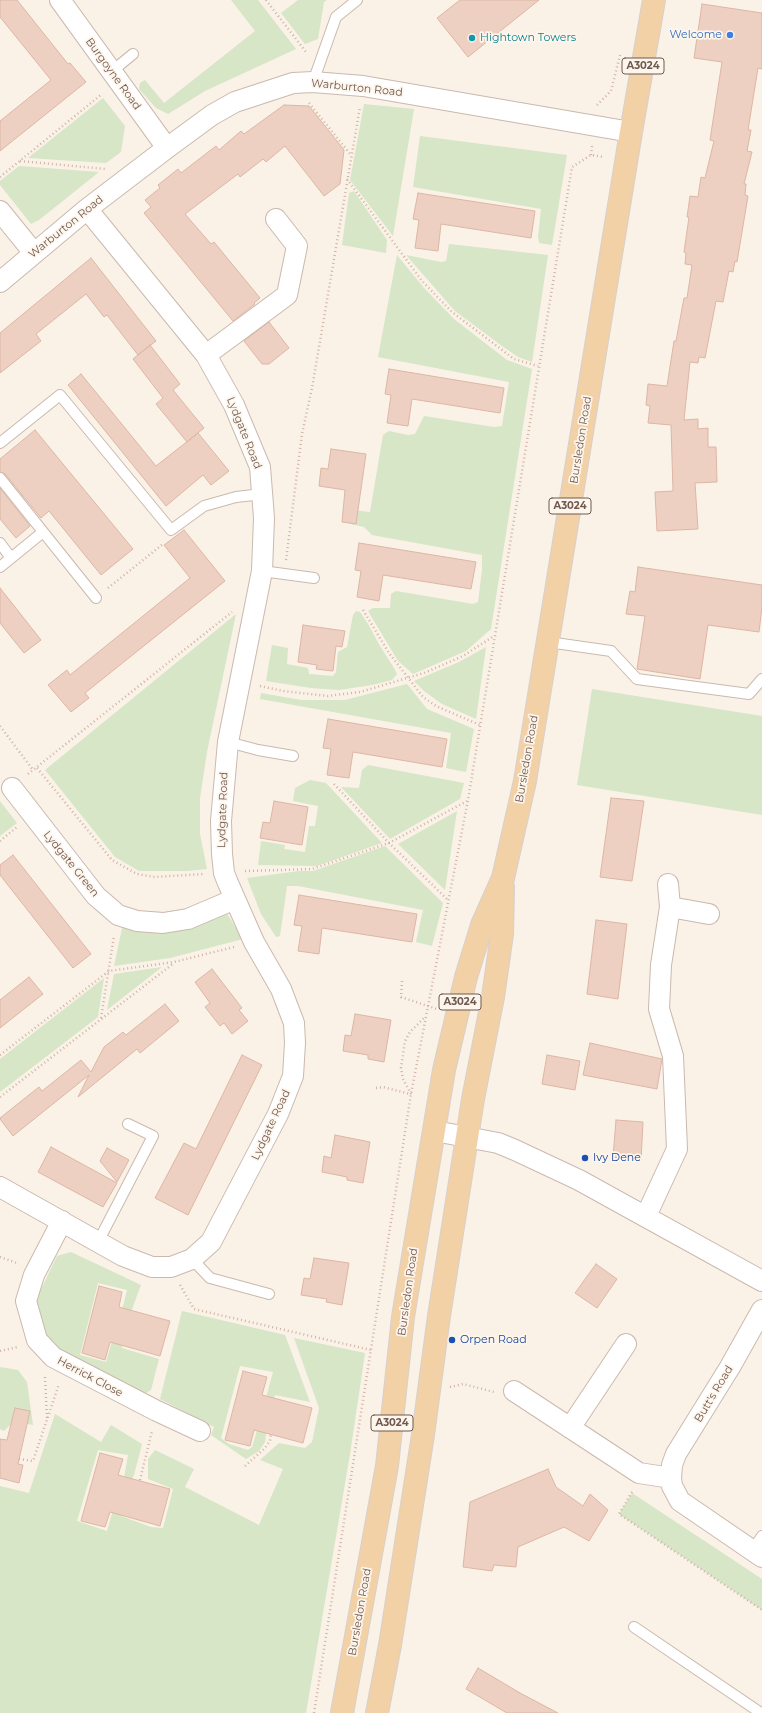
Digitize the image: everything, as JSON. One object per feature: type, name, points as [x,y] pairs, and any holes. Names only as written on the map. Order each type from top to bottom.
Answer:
[{"type":"main road","name":"Bursledon Road","points":[[342,1713],[387,1466],[403,1317],[444,1070],[466,977],[482,925],[503,878],[525,781],[654,0]]},
{"type":"main road","name":"Bursledon Road","points":[[377,1713],[391,1637],[439,1316],[468,1137],[493,997],[502,934],[503,878]]},
{"type":"street","name":"Burgoyne Road","points":[[60,0],[167,148]]},
{"type":"street","name":"Warburton Road","points":[[0,282],[87,209],[212,115],[234,102],[316,75],[363,86],[631,132]]},
{"type":"street","name":"Lydgate Road","points":[[0,1187],[123,1256],[152,1267],[170,1267],[192,1259],[211,1242],[222,1223],[278,1114],[293,1076],[295,1043],[294,1023],[281,989],[254,942],[224,873],[221,821],[228,742],[262,571],[264,518],[260,467],[234,405],[206,355],[87,209]]},
{"type":"street","points":[[0,211],[34,253]]},
{"type":"street","points":[[206,355],[287,295],[297,246],[276,219]]},
{"type":"street","name":"Lydgate Green","points":[[12,788],[96,896],[118,915],[138,921],[163,923],[188,919],[235,899]]},
{"type":"street","points":[[646,1216],[677,1149],[672,1056],[659,1009],[661,965],[670,907],[668,884]]},
{"type":"street","points":[[670,907],[709,914]]},
{"type":"street","points":[[435,1131],[498,1143],[515,1150],[579,1180],[762,1281]]},
{"type":"street","name":"Herrick Close","points":[[62,1221],[34,1275],[26,1302],[37,1340],[53,1357],[157,1411],[200,1431]]},
{"type":"street","name":"Butt's Road","points":[[759,1548],[680,1501],[672,1486],[671,1478],[672,1465],[676,1454],[730,1367],[762,1310]]},
{"type":"street","points":[[570,1428],[626,1344]]},
{"type":"street","points":[[514,1391],[639,1473],[671,1478]]},
{"type":"lane","points":[[316,75],[336,17],[357,0]]},
{"type":"lane","points":[[115,76],[133,54]]},
{"type":"lane","points":[[0,443],[60,395],[171,530],[204,506],[236,497],[262,494]]},
{"type":"lane","points":[[0,478],[96,598]]},
{"type":"lane","points":[[0,566],[43,532]]},
{"type":"lane","points":[[0,543],[11,558]]},
{"type":"lane","points":[[262,571],[314,578]]},
{"type":"lane","points":[[548,642],[611,651],[637,679],[749,694],[762,679]]},
{"type":"lane","points":[[228,742],[258,750],[293,756]]},
{"type":"lane","points":[[98,1242],[153,1136],[128,1124]]},
{"type":"lane","points":[[192,1259],[210,1278],[269,1294]]},
{"type":"lane","points":[[634,1627],[761,1713]]},
{"type":"path","points":[[266,0],[316,75]]},
{"type":"path","points":[[598,104],[605,99],[611,91],[622,49]]},
{"type":"path","points":[[0,177],[115,76]]},
{"type":"path","points":[[293,83],[351,156]]},
{"type":"path","points":[[285,574],[302,434],[312,388],[363,86]]},
{"type":"path","points":[[314,1713],[411,1094],[427,1005],[468,800],[538,366],[572,167],[591,155]]},
{"type":"path","points":[[20,161],[136,172]]},
{"type":"path","points":[[347,179],[422,281],[452,312],[514,359],[538,366]]},
{"type":"path","points":[[96,598],[164,544],[171,530]]},
{"type":"path","points":[[12,788],[259,590]]},
{"type":"path","points":[[363,610],[407,679],[423,697],[436,706],[480,725]]},
{"type":"path","points":[[240,682],[283,691],[328,696],[360,692],[407,679],[463,656],[495,636]]},
{"type":"path","points":[[0,726],[33,770]]},
{"type":"path","points":[[37,768],[112,860],[137,874],[155,877],[312,868],[389,843],[468,800]]},
{"type":"path","points":[[334,784],[389,843],[448,900]]},
{"type":"path","points":[[101,1019],[118,915]]},
{"type":"path","points":[[0,1056],[109,972],[174,962],[254,942]]},
{"type":"path","points":[[0,1097],[174,962]]},
{"type":"path","points":[[402,981],[401,997],[437,1008],[435,1016]]},
{"type":"path","points":[[411,1094],[403,1079],[401,1068],[405,1042],[410,1032],[425,1016]]},
{"type":"path","points":[[376,1088],[383,1087],[411,1094]]},
{"type":"path","points":[[170,1267],[194,1309],[371,1350]]},
{"type":"path","points":[[43,1346],[47,1422]]},
{"type":"path","points":[[19,1459],[33,1461],[66,1364]]},
{"type":"path","points":[[428,1393],[463,1384],[499,1393],[514,1391]]},
{"type":"path","points":[[140,1480],[157,1411]]},
{"type":"path","points":[[245,1466],[264,1449],[270,1441],[271,1434]]},
{"type":"path","points":[[632,1493],[619,1514],[762,1610]]},
{"type":"green space","points":[[231,0],[258,0],[296,49],[205,91],[168,114],[156,108],[139,89],[140,83],[145,80],[164,103],[255,31]]},
{"type":"green space","points":[[298,0],[327,0],[324,2],[318,39],[305,44],[281,13]]},
{"type":"green space","points":[[103,98],[125,126],[121,152],[106,163],[28,158]]},
{"type":"green space","points":[[364,104],[414,109],[393,236],[350,180]]},
{"type":"green space","points":[[420,136],[567,155],[552,245],[539,243],[538,237],[541,209],[413,187]]},
{"type":"green space","points":[[19,166],[99,172],[39,220],[31,224],[0,185],[0,181]]},
{"type":"green space","points":[[354,191],[387,240],[386,253],[342,245],[349,193]]},
{"type":"green space","points":[[449,244],[548,255],[532,362],[518,357],[455,311],[406,255],[441,262],[446,261]]},
{"type":"green space","points":[[397,255],[424,288],[454,319],[507,360],[532,369],[491,629],[466,651],[413,674],[398,661],[368,611],[373,608],[390,608],[391,594],[396,591],[473,604],[478,602],[482,570],[482,555],[372,535],[364,527],[351,524],[353,510],[370,512],[383,435],[389,431],[408,435],[415,434],[424,416],[494,427],[502,426],[509,382],[378,357]]},
{"type":"green space","points":[[356,611],[360,612],[368,624],[394,668],[397,674],[392,680],[372,685],[339,690],[311,688],[266,681],[272,645],[288,648],[287,664],[308,668],[309,674],[333,676],[336,672],[338,652],[347,647],[353,615]]},
{"type":"green space","points":[[236,614],[207,752],[200,798],[200,834],[207,869],[187,871],[139,871],[115,857],[45,770]]},
{"type":"green space","points":[[486,647],[476,719],[442,704],[424,691],[414,681],[459,662]]},
{"type":"green space","points":[[407,684],[427,709],[474,729],[466,772],[446,768],[451,733],[260,699],[261,693],[301,700],[345,700]]},
{"type":"green space","points":[[592,689],[762,716],[762,815],[577,785]]},
{"type":"green space","points":[[368,765],[464,783],[460,799],[390,839],[341,787],[359,788],[362,770]]},
{"type":"green space","points":[[310,780],[326,783],[382,843],[317,866],[258,865],[261,841],[285,845],[284,849],[305,852],[309,826],[315,826],[318,806],[293,801],[295,788]]},
{"type":"green space","points":[[0,801],[17,823],[0,836]]},
{"type":"green space","points":[[457,811],[445,890],[398,844]]},
{"type":"green space","points":[[385,846],[443,903],[432,946],[416,942],[423,910],[298,886],[287,886],[280,936],[276,937],[261,914],[247,878],[299,871],[313,871]]},
{"type":"green space","points":[[226,912],[243,939],[170,958],[114,966],[123,924]]},
{"type":"green space","points":[[162,967],[107,1010],[114,974]]},
{"type":"green space","points":[[104,978],[98,1017],[0,1092],[0,1059]]},
{"type":"green space","points":[[71,1252],[141,1285],[128,1320],[120,1318],[127,1290],[98,1283],[80,1355],[106,1362],[114,1334],[125,1337],[122,1348],[159,1359],[151,1390],[141,1396],[57,1355],[41,1337],[33,1306],[57,1256]]},
{"type":"green space","points":[[182,1311],[285,1335],[310,1402],[275,1395],[272,1407],[264,1405],[273,1372],[240,1366],[221,1438],[229,1444],[248,1450],[252,1447],[259,1424],[267,1425],[265,1442],[259,1451],[246,1459],[211,1435],[214,1427],[160,1399]]},
{"type":"green space","points":[[294,1338],[365,1353],[350,1454],[306,1713],[0,1713],[0,1486],[29,1493],[55,1414],[101,1442],[111,1425],[142,1444],[134,1475],[128,1486],[123,1484],[128,1455],[98,1450],[77,1521],[107,1531],[115,1503],[123,1506],[121,1516],[151,1527],[163,1528],[173,1489],[148,1479],[148,1459],[155,1450],[194,1469],[185,1487],[259,1525],[283,1469],[260,1460],[279,1443],[305,1448],[312,1442],[319,1408]]},
{"type":"green space","points":[[0,1367],[18,1370],[27,1382],[33,1425],[17,1422],[10,1425],[4,1431],[0,1429]]},
{"type":"green space","points":[[632,1493],[762,1579],[762,1610],[619,1514]]},
{"type":"building","points":[[0,0],[17,0],[68,64],[70,63],[86,82],[0,151],[0,121],[51,80],[0,17]]},
{"type":"building","name":"Hightown Towers","points":[[460,0],[539,0],[468,57],[437,18]]},
{"type":"building","points":[[702,4],[762,13],[762,69],[758,68],[748,130],[751,130],[747,151],[752,152],[744,184],[746,184],[745,195],[748,196],[737,262],[735,261],[733,272],[729,271],[723,302],[716,301],[705,358],[699,357],[698,363],[690,362],[684,420],[698,419],[698,429],[708,428],[708,447],[716,447],[717,482],[695,483],[698,529],[657,531],[655,492],[673,491],[671,425],[648,423],[650,406],[646,405],[648,384],[667,386],[674,341],[676,341],[684,298],[687,298],[692,265],[685,264],[686,253],[684,252],[689,217],[687,217],[690,196],[698,197],[701,177],[705,178],[714,141],[710,140],[722,62],[694,58]]},
{"type":"building","points":[[284,105],[309,106],[344,150],[340,184],[324,196],[285,146],[266,162],[263,159],[240,177],[238,174],[185,214],[211,244],[214,242],[260,298],[254,303],[255,304],[233,321],[144,213],[151,207],[145,200],[160,188],[158,185],[178,169],[181,173],[216,146],[219,150],[241,131],[244,134]]},
{"type":"building","points":[[418,193],[535,211],[531,238],[441,224],[438,251],[415,248],[419,220],[413,219]]},
{"type":"building","points":[[91,258],[156,341],[138,355],[107,315],[104,317],[86,294],[36,334],[41,341],[0,373],[0,333]]},
{"type":"building","points":[[269,322],[289,348],[269,364],[262,364],[244,341]]},
{"type":"building","points":[[150,345],[180,384],[173,390],[204,428],[187,442],[156,404],[163,398],[133,359]]},
{"type":"building","points":[[389,369],[504,388],[500,413],[412,399],[408,426],[387,423],[391,395],[385,394]]},
{"type":"building","points":[[81,374],[156,466],[198,433],[229,471],[211,485],[203,475],[166,506],[68,385]]},
{"type":"building","points":[[35,430],[133,549],[101,575],[49,511],[41,518],[5,474],[0,472],[0,459]]},
{"type":"building","points":[[331,449],[366,454],[356,524],[342,522],[345,490],[319,486],[321,468],[328,469]]},
{"type":"building","points":[[0,488],[30,526],[16,538],[0,519]]},
{"type":"building","points":[[184,530],[225,581],[85,693],[89,698],[71,712],[48,685],[67,670],[70,675],[190,578],[164,545]]},
{"type":"building","points":[[359,543],[476,562],[471,589],[383,575],[379,601],[357,597],[361,571],[355,570]]},
{"type":"building","points":[[638,567],[762,585],[762,607],[759,632],[708,625],[700,679],[637,669],[645,616],[626,614],[630,591],[635,592]]},
{"type":"building","points":[[0,588],[41,640],[24,653],[0,623]]},
{"type":"building","points":[[303,625],[345,631],[342,647],[336,646],[333,671],[316,669],[317,665],[298,662]]},
{"type":"building","points":[[328,719],[447,739],[442,767],[353,752],[349,778],[327,775],[331,749],[323,748]]},
{"type":"building","points":[[611,798],[644,801],[632,881],[600,877]]},
{"type":"building","points":[[274,801],[308,807],[302,845],[260,838],[263,822],[270,823]]},
{"type":"building","points":[[13,855],[91,954],[73,968],[0,875],[0,865]]},
{"type":"building","points":[[299,895],[417,914],[412,942],[322,928],[319,954],[298,951],[302,926],[294,925]]},
{"type":"building","points":[[596,920],[627,924],[618,999],[587,994]]},
{"type":"building","points":[[212,969],[242,1008],[239,1010],[248,1021],[232,1034],[224,1023],[220,1026],[205,1007],[210,1003],[195,982]]},
{"type":"building","points":[[29,977],[43,994],[0,1028],[0,1000]]},
{"type":"building","points":[[165,1004],[179,1021],[140,1053],[137,1049],[78,1097],[89,1075],[13,1136],[0,1118],[39,1087],[42,1091],[81,1060],[91,1072],[104,1047],[123,1032],[126,1035]]},
{"type":"building","points":[[355,1014],[391,1020],[384,1062],[368,1059],[368,1055],[343,1051],[345,1035],[351,1036]]},
{"type":"building","points":[[590,1043],[662,1059],[657,1089],[583,1075]]},
{"type":"building","points":[[242,1055],[262,1065],[188,1215],[155,1198],[184,1143],[196,1149]]},
{"type":"building","points":[[547,1055],[580,1061],[575,1090],[542,1084]]},
{"type":"building","points":[[616,1120],[643,1122],[641,1161],[613,1157]]},
{"type":"building","points":[[335,1135],[370,1142],[363,1183],[347,1180],[347,1177],[322,1172],[324,1156],[331,1158]]},
{"type":"building","points":[[51,1147],[117,1183],[103,1207],[38,1172]]},
{"type":"building","points":[[107,1148],[129,1160],[117,1182],[100,1161]]},
{"type":"building","points":[[314,1258],[349,1263],[342,1305],[326,1302],[327,1299],[301,1295],[304,1278],[310,1279]]},
{"type":"building","points":[[596,1264],[617,1279],[597,1308],[575,1293]]},
{"type":"building","points":[[99,1286],[122,1292],[119,1307],[170,1321],[160,1356],[110,1342],[105,1360],[82,1353]]},
{"type":"building","points":[[243,1371],[267,1377],[262,1395],[312,1408],[303,1443],[254,1430],[250,1446],[225,1440]]},
{"type":"building","points":[[15,1408],[30,1411],[18,1464],[23,1465],[19,1483],[0,1478],[0,1439],[7,1440]]},
{"type":"building","points":[[100,1453],[123,1459],[118,1475],[170,1489],[160,1526],[110,1512],[105,1527],[81,1521]]},
{"type":"building","points":[[548,1469],[556,1487],[583,1506],[590,1494],[608,1510],[589,1541],[564,1527],[518,1547],[516,1567],[494,1565],[492,1571],[463,1567],[470,1502]]},
{"type":"building","points":[[478,1668],[558,1713],[507,1713],[466,1689]]},
{"type":"place","name":"Welcome","points":[[730,35]]},
{"type":"place","name":"Hightown Towers","points":[[472,38]]},
{"type":"place","name":"Ivy Dene","points":[[585,1158]]},
{"type":"place","name":"Orpen Road","points":[[452,1340]]}]
